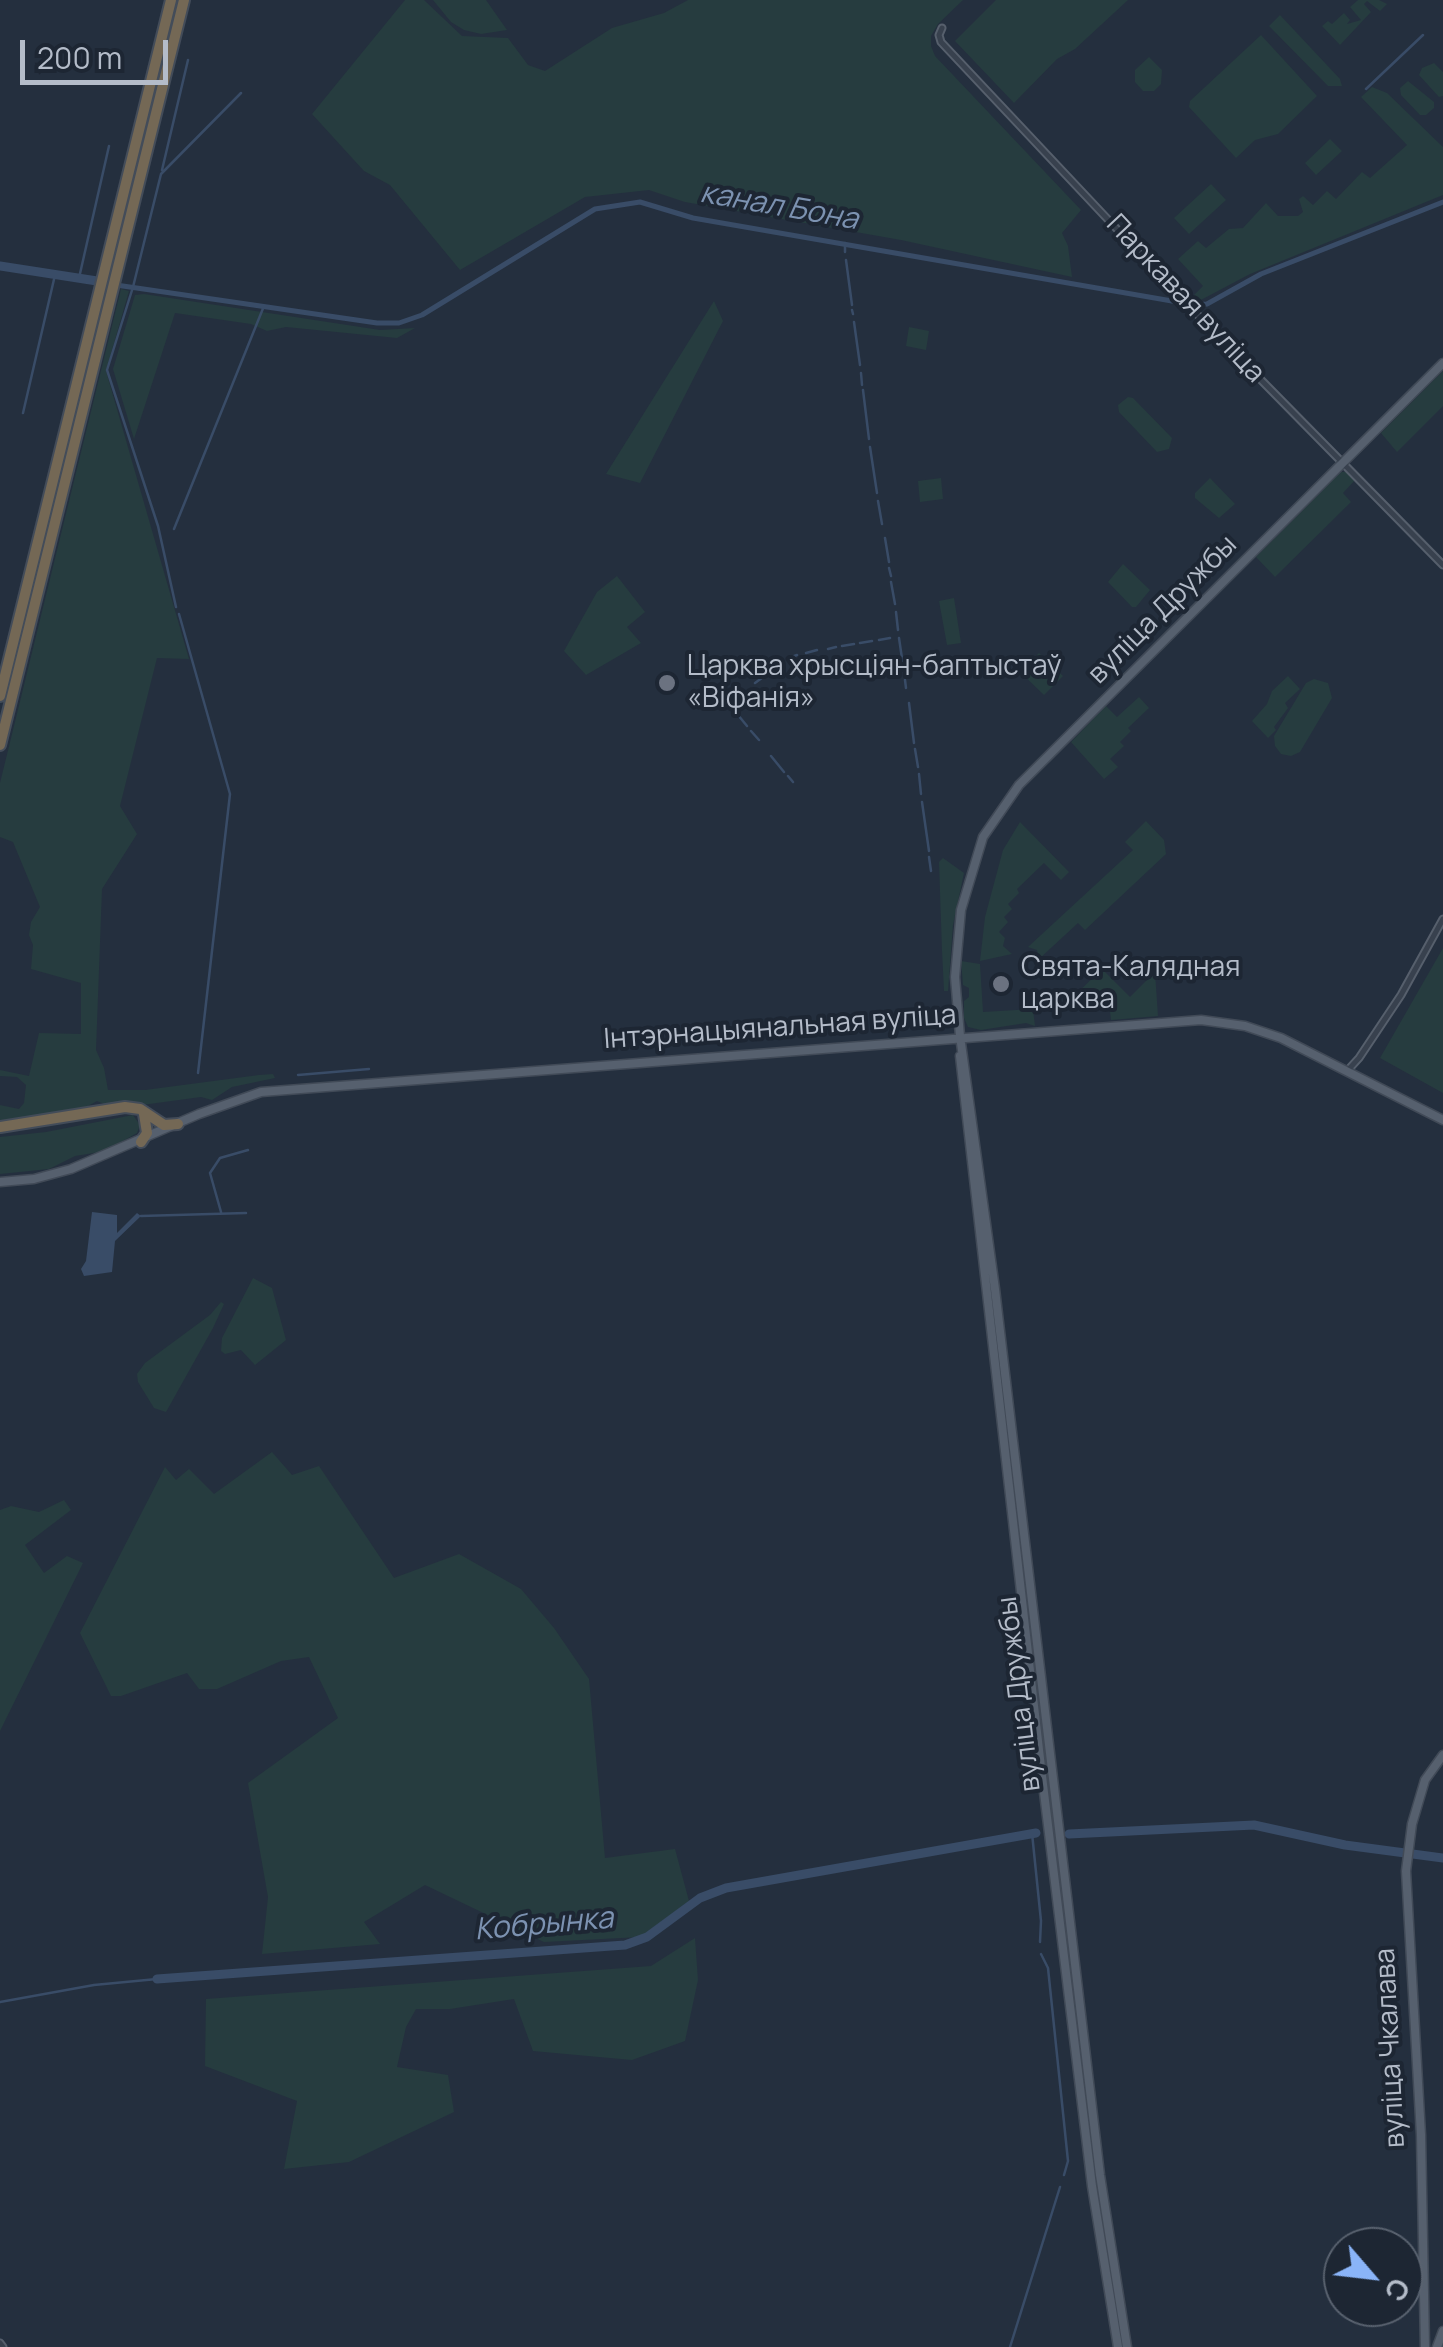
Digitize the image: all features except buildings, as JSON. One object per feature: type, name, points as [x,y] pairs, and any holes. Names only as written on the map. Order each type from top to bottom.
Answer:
[{"type":"highway","points":[[0,696],[171,0]]},
{"type":"highway","points":[[0,745],[184,0]]},
{"type":"highway","points":[[0,1128],[125,1107],[140,1109],[164,1125],[178,1124]]},
{"type":"highway","points":[[140,1109],[158,1133]]},
{"type":"highway","points":[[140,1109],[147,1124],[140,1142]]},
{"type":"main road","name":"вуліца Дружбы","points":[[1118,2347],[1058,1836],[1038,1731],[1003,1355],[981,1250],[960,1036],[956,948],[972,866],[987,827],[1008,798],[1443,363]]},
{"type":"main road","name":"Інтэрнацыянальная вуліца","points":[[0,1182],[71,1170],[260,1092],[960,1036],[1213,1020],[1281,1038],[1443,1120]]},
{"type":"main road","name":"вуліца Дружбы","points":[[960,1036],[992,1300],[1003,1433],[1013,1486]]},
{"type":"main road","name":"вуліца Дружбы","points":[[1027,1598],[1037,1653],[1062,1943],[1085,2122],[1127,2347]]},
{"type":"main road","name":"вуліца Чкалава","points":[[1425,2347],[1421,2135],[1406,1904],[1407,1859],[1425,1780],[1443,1756]]},
{"type":"main road","points":[[1062,1943],[1070,1949],[1077,1992]]},
{"type":"main road","points":[[1437,2347],[1443,2332]]},
{"type":"street","name":"Паркавая вуліца","points":[[942,28],[938,35],[941,42],[1197,314],[1443,565]]},
{"type":"street","points":[[1348,1070],[1401,996],[1443,919]]},
{"type":"green space","points":[[405,0],[424,0],[462,36],[508,38],[528,65],[545,71],[612,28],[664,13],[688,0],[963,0],[938,24],[931,36],[931,46],[935,56],[1081,210],[1062,233],[1072,277],[901,240],[685,202],[649,190],[585,197],[460,270],[390,185],[364,171],[312,114]]},
{"type":"green space","points":[[433,0],[486,0],[507,30],[481,34],[464,30],[451,22]]},
{"type":"green space","points":[[996,0],[1128,0],[1075,49],[1057,59],[1014,103],[955,41]]},
{"type":"green space","points":[[1358,0],[1379,0],[1387,4],[1380,11],[1367,1],[1364,4],[1371,12],[1340,45],[1322,26],[1328,21],[1332,24],[1344,13],[1350,20],[1347,24],[1361,20],[1350,7]]},
{"type":"green space","points":[[1280,15],[1340,79],[1342,86],[1328,86],[1269,26]]},
{"type":"green space","points":[[1261,35],[1317,96],[1278,134],[1255,140],[1236,158],[1189,107],[1190,101]]},
{"type":"green space","points":[[1149,57],[1162,70],[1161,84],[1154,91],[1143,91],[1135,82],[1135,70]]},
{"type":"green space","points":[[1434,63],[1443,72],[1443,96],[1439,97],[1419,75],[1422,68]]},
{"type":"green space","points":[[1408,81],[1434,102],[1434,108],[1426,115],[1420,115],[1401,95],[1400,88]]},
{"type":"green space","points":[[1372,87],[1387,93],[1443,147],[1443,195],[1250,274],[1199,301],[1194,295],[1203,286],[1178,259],[1198,241],[1206,248],[1229,229],[1243,228],[1266,203],[1278,216],[1298,216],[1303,212],[1299,199],[1303,196],[1313,205],[1327,191],[1336,199],[1362,172],[1370,178],[1407,145],[1361,97]]},
{"type":"green space","points":[[1330,139],[1342,151],[1316,175],[1305,163]]},
{"type":"green space","points":[[1211,184],[1226,200],[1189,234],[1174,218]]},
{"type":"green space","points":[[121,289],[129,291],[106,371],[189,659],[157,658],[120,806],[137,834],[102,889],[96,1050],[108,1090],[145,1090],[259,1075],[273,1074],[275,1078],[232,1087],[212,1100],[201,1097],[142,1105],[106,1105],[97,1101],[79,1111],[0,1123],[0,1105],[19,1109],[24,1103],[26,1085],[17,1077],[0,1076],[0,1070],[29,1076],[39,1033],[81,1034],[81,983],[31,969],[33,945],[29,935],[40,907],[13,842],[0,837],[0,783]]},
{"type":"green space","points":[[135,295],[380,330],[415,328],[397,338],[286,327],[267,331],[251,324],[175,313],[134,439],[113,369]]},
{"type":"green space","points":[[714,301],[723,321],[640,483],[606,474]]},
{"type":"green space","points":[[909,327],[929,331],[926,350],[906,346]]},
{"type":"green space","points":[[1443,371],[1443,406],[1397,452],[1381,433]]},
{"type":"green space","points":[[1128,397],[1172,438],[1169,449],[1157,452],[1119,412],[1118,405]]},
{"type":"green space","points":[[1341,472],[1349,472],[1356,479],[1343,493],[1351,502],[1275,577],[1256,557]]},
{"type":"green space","points":[[941,478],[943,499],[920,502],[918,481]]},
{"type":"green space","points":[[1210,478],[1235,504],[1219,518],[1195,498]]},
{"type":"green space","points":[[1123,564],[1150,590],[1136,607],[1108,582]]},
{"type":"green space","points":[[617,576],[645,612],[627,627],[641,643],[586,675],[564,651],[597,592]]},
{"type":"green space","points":[[954,598],[961,643],[947,645],[939,601]]},
{"type":"green space","points":[[1039,653],[1063,676],[1044,695],[1020,672]]},
{"type":"green space","points":[[1288,676],[1300,689],[1285,703],[1288,708],[1268,738],[1252,721],[1267,704],[1272,691]]},
{"type":"green space","points":[[1314,679],[1328,683],[1332,698],[1300,752],[1291,756],[1281,754],[1274,736],[1306,683]]},
{"type":"green space","points":[[1139,697],[1149,708],[1128,728],[1131,731],[1120,742],[1124,746],[1110,759],[1118,767],[1104,779],[1071,742],[1106,706],[1117,717]]},
{"type":"green space","points":[[1146,821],[1164,840],[1166,854],[1085,930],[1078,923],[1039,959],[1037,950],[1028,947],[1133,850],[1125,842]]},
{"type":"green space","points":[[1020,822],[1069,872],[1061,880],[1044,863],[1017,889],[1019,893],[1008,904],[1012,909],[1004,917],[1008,922],[999,932],[1005,938],[1003,946],[1012,954],[980,961],[985,917],[1003,850]]},
{"type":"green space","points":[[943,858],[964,873],[953,925],[948,991],[944,991],[942,951],[939,862]]},
{"type":"green space","points":[[1443,948],[1443,1093],[1380,1058]]},
{"type":"green space","points":[[961,961],[980,964],[983,1012],[1033,1009],[1035,1026],[1026,1023],[981,1030],[968,1027],[964,1001],[969,997],[969,988],[963,985]]},
{"type":"green space","points":[[1102,969],[1130,997],[1155,972],[1158,1016],[1111,1020],[1109,1004],[1084,1005],[1074,996]]},
{"type":"green space","points":[[133,1115],[140,1125],[137,1133],[116,1145],[75,1156],[49,1169],[0,1174],[0,1137]]},
{"type":"green space","points":[[253,1278],[272,1288],[286,1340],[255,1365],[241,1350],[225,1354],[221,1351],[222,1338]]},
{"type":"green space","points":[[221,1302],[224,1304],[213,1328],[166,1412],[154,1408],[137,1374],[145,1363],[210,1315]]},
{"type":"green space","points":[[272,1452],[292,1475],[319,1466],[394,1578],[459,1554],[521,1589],[589,1679],[605,1858],[675,1849],[689,1901],[641,1937],[544,1942],[425,1885],[364,1922],[380,1944],[262,1954],[268,1897],[248,1783],[338,1718],[309,1657],[281,1661],[217,1689],[199,1689],[187,1673],[111,1696],[80,1633],[165,1467],[176,1480],[189,1469],[214,1494]]},
{"type":"green space","points":[[64,1500],[71,1510],[25,1545],[44,1573],[67,1556],[83,1563],[0,1731],[0,1510],[11,1506],[39,1512]]},
{"type":"green space","points":[[695,1938],[698,1980],[685,2041],[632,2060],[533,2051],[514,1999],[450,2009],[416,2009],[406,2027],[397,2067],[448,2075],[454,2112],[349,2162],[284,2169],[297,2101],[205,2066],[206,1999],[651,1966]]},
{"type":"water","points":[[92,1212],[117,1215],[117,1233],[137,1213],[141,1216],[115,1241],[112,1272],[84,1276],[81,1269],[86,1261]]},
{"type":"waterway","points":[[1366,89],[1423,35]]},
{"type":"waterway","points":[[162,170],[188,60]]},
{"type":"waterway","points":[[176,607],[158,526],[107,370],[133,287],[161,174],[241,93]]},
{"type":"waterway","points":[[79,278],[109,146]]},
{"type":"waterway","name":"канал Бона","points":[[116,285],[399,323],[422,315],[595,209],[640,202],[693,218],[1195,305],[1207,304],[1261,274],[1443,202]]},
{"type":"waterway","name":"канал Бона","points":[[845,243],[845,252]]},
{"type":"waterway","points":[[846,260],[852,305]]},
{"type":"waterway","name":"канал Бона","points":[[0,266],[97,281]]},
{"type":"waterway","points":[[23,413],[55,275]]},
{"type":"waterway","points":[[174,529],[264,306]]},
{"type":"waterway","points":[[852,310],[853,314]]},
{"type":"waterway","points":[[854,322],[860,365]]},
{"type":"waterway","points":[[861,373],[862,385]]},
{"type":"waterway","points":[[863,390],[869,439]]},
{"type":"waterway","points":[[870,447],[877,493]]},
{"type":"waterway","points":[[878,501],[882,524]]},
{"type":"waterway","points":[[885,538],[889,562]]},
{"type":"waterway","points":[[889,568],[891,576]]},
{"type":"waterway","points":[[891,582],[895,604]]},
{"type":"waterway","points":[[896,612],[898,630]]},
{"type":"waterway","points":[[179,614],[230,794],[198,1073]]},
{"type":"waterway","points":[[879,640],[890,638]]},
{"type":"waterway","points":[[899,638],[904,672]]},
{"type":"waterway","points":[[860,643],[872,641]]},
{"type":"waterway","points":[[842,646],[854,644]]},
{"type":"waterway","points":[[828,649],[836,647]]},
{"type":"waterway","points":[[806,653],[817,650]]},
{"type":"waterway","points":[[789,658],[797,655]]},
{"type":"waterway","points":[[778,666],[784,662]]},
{"type":"waterway","points":[[755,683],[770,672]]},
{"type":"waterway","points":[[905,680],[906,688]]},
{"type":"waterway","points":[[739,694],[729,704],[747,726]]},
{"type":"waterway","points":[[909,703],[914,743]]},
{"type":"waterway","points":[[751,731],[759,740]]},
{"type":"waterway","points":[[915,749],[918,767]]},
{"type":"waterway","points":[[771,756],[784,772]]},
{"type":"waterway","points":[[919,774],[921,794]]},
{"type":"waterway","points":[[788,776],[793,782]]},
{"type":"waterway","points":[[922,802],[929,851]]},
{"type":"waterway","points":[[929,857],[931,871]]},
{"type":"waterway","points":[[298,1075],[369,1069]]},
{"type":"waterway","points":[[221,1212],[210,1173],[220,1158],[248,1150]]},
{"type":"waterway","points":[[141,1216],[246,1213]]},
{"type":"waterway","name":"Кобрынка","points":[[1069,1834],[1254,1825],[1345,1845],[1443,1858]]},
{"type":"waterway","points":[[1032,1833],[1040,1942]]},
{"type":"waterway","name":"Кобрынка","points":[[157,1979],[625,1945],[647,1937],[700,1898],[726,1888],[1036,1833]]},
{"type":"waterway","points":[[1041,1954],[1048,1968],[1068,2161],[1064,2175]]},
{"type":"waterway","points":[[0,2002],[94,1985],[157,1979]]},
{"type":"waterway","points":[[1010,2347],[1060,2187]]},
{"type":"place","name":"Царква хрысціян-баптыстаў «Віфанія»","points":[[667,683]]},
{"type":"place","name":"Свята-Калядная царква","points":[[1001,984]]}]
